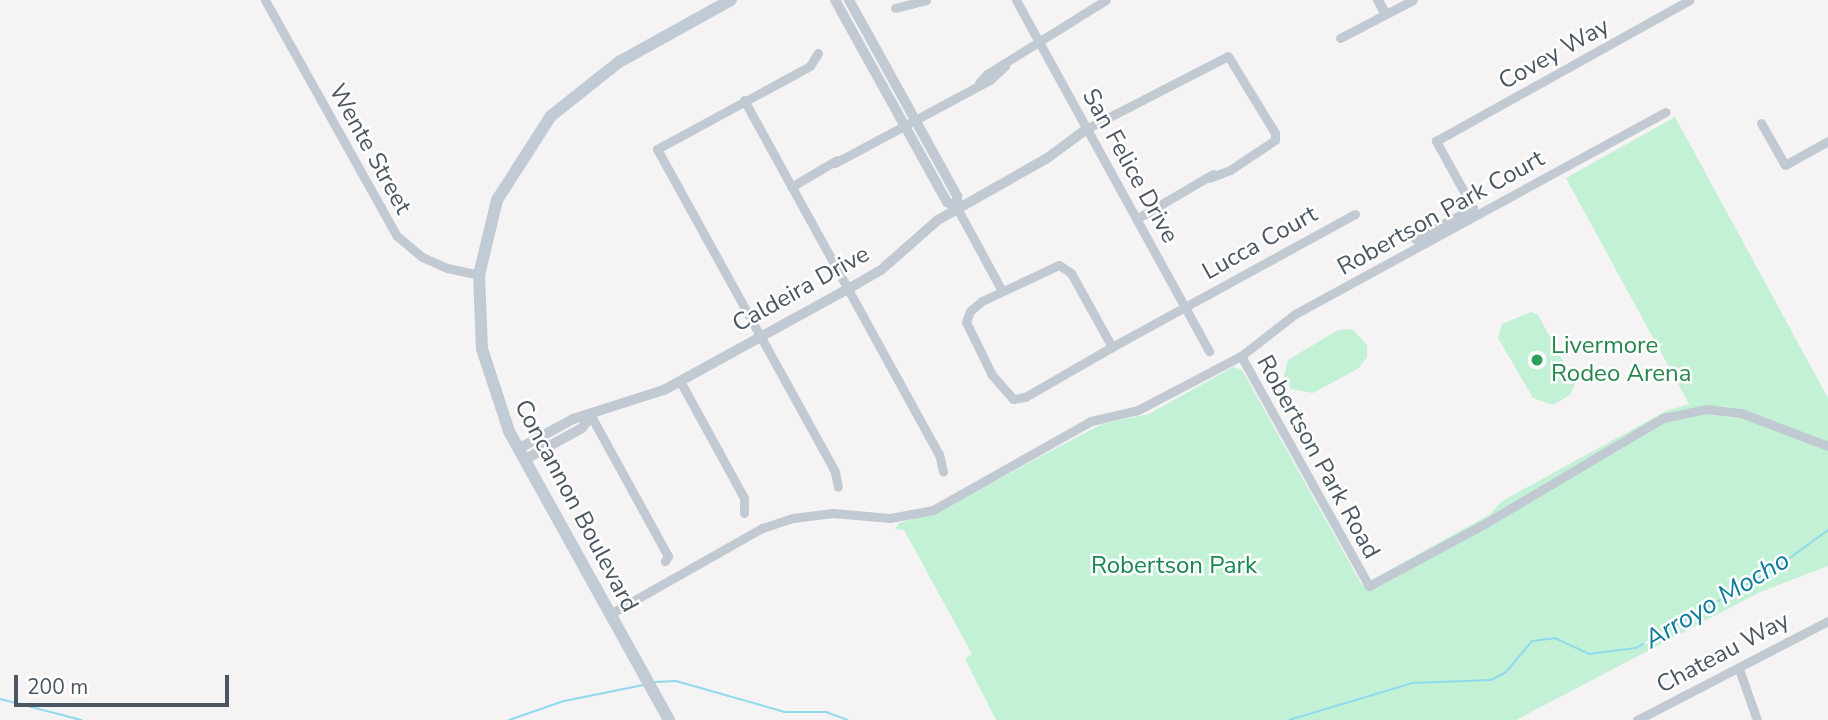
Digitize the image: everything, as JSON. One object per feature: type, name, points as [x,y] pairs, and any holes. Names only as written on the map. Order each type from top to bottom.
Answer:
[{"type":"main road","name":"Concannon Boulevard","points":[[669,720],[521,454],[489,381],[479,328],[479,275],[497,200],[551,116],[619,62],[732,0]]},
{"type":"street","name":"Wente Street","points":[[265,0],[397,236],[422,257],[479,275]]},
{"type":"street","points":[[835,0],[957,196],[957,208],[1002,291],[1053,265],[1066,268],[1112,347]]},
{"type":"street","points":[[849,0],[909,122]]},
{"type":"street","points":[[895,8],[926,0]]},
{"type":"street","name":"San Felice Drive","points":[[1016,0],[1209,351]]},
{"type":"street","points":[[791,187],[979,84],[987,74],[1005,66],[1106,0]]},
{"type":"street","points":[[1378,0],[1385,13]]},
{"type":"street","points":[[1340,38],[1413,0]]},
{"type":"street","name":"Covey Way","points":[[1415,239],[1473,208],[1436,141],[1689,0]]},
{"type":"street","points":[[818,54],[810,66],[657,149],[834,470],[838,488]]},
{"type":"street","points":[[1088,128],[1223,55],[1234,59],[1275,133],[1272,144],[1138,218]]},
{"type":"street","points":[[744,100],[939,454],[943,472]]},
{"type":"street","name":"Robertson Park Court","points":[[1241,356],[1295,314],[1665,111]]},
{"type":"street","points":[[1761,123],[1785,164],[1828,141]]},
{"type":"street","name":"Caldeira Drive","points":[[521,454],[573,419],[591,416],[680,381],[848,289],[881,270],[919,233],[957,208],[1046,159],[1088,128]]},
{"type":"street","name":"Lucca Court","points":[[1002,291],[976,306],[966,322],[992,375],[1010,398],[1025,397],[1354,214]]},
{"type":"street","name":"Robertson Park Road","points":[[610,614],[762,528],[793,518],[833,513],[890,518],[933,510],[1091,421],[1138,410],[1241,356],[1368,586],[1486,523],[1663,418],[1707,409],[1741,413],[1828,446]]},
{"type":"street","points":[[680,381],[744,498],[744,513]]},
{"type":"street","points":[[591,416],[668,556],[665,561]]},
{"type":"street","name":"Chateau Way","points":[[1637,720],[1828,621]]},
{"type":"street","points":[[1739,669],[1758,720]]},
{"type":"green space","name":"Robertson Park","points":[[1675,117],[1828,398],[1828,566],[1758,593],[1516,720],[996,720],[965,659],[972,654],[904,530],[895,529],[899,523],[935,513],[1102,424],[1149,414],[1233,367],[1242,370],[1362,585],[1489,515],[1502,501],[1666,411],[1689,404],[1566,178]]},
{"type":"green space","name":"Livermore Rodeo Arena","points":[[1531,312],[1538,315],[1575,383],[1570,395],[1553,405],[1533,398],[1498,338],[1502,324]]},
{"type":"green space","points":[[1352,329],[1367,345],[1367,357],[1359,368],[1313,393],[1291,389],[1284,376],[1288,360],[1338,330]]},
{"type":"waterway","name":"Arroyo Mocho","points":[[1289,720],[1412,683],[1491,680],[1506,672],[1532,641],[1555,638],[1589,654],[1636,648],[1779,566],[1828,530]]},
{"type":"waterway","name":"Arroyo Mocho","points":[[655,682],[676,681],[785,712],[826,712],[848,720]]},
{"type":"waterway","name":"Arroyo Mocho","points":[[509,720],[564,701],[643,685]]},
{"type":"waterway","name":"Arroyo Mocho","points":[[0,699],[81,720]]},
{"type":"place","name":"Livermore Rodeo Arena","points":[[1537,360]]}]
